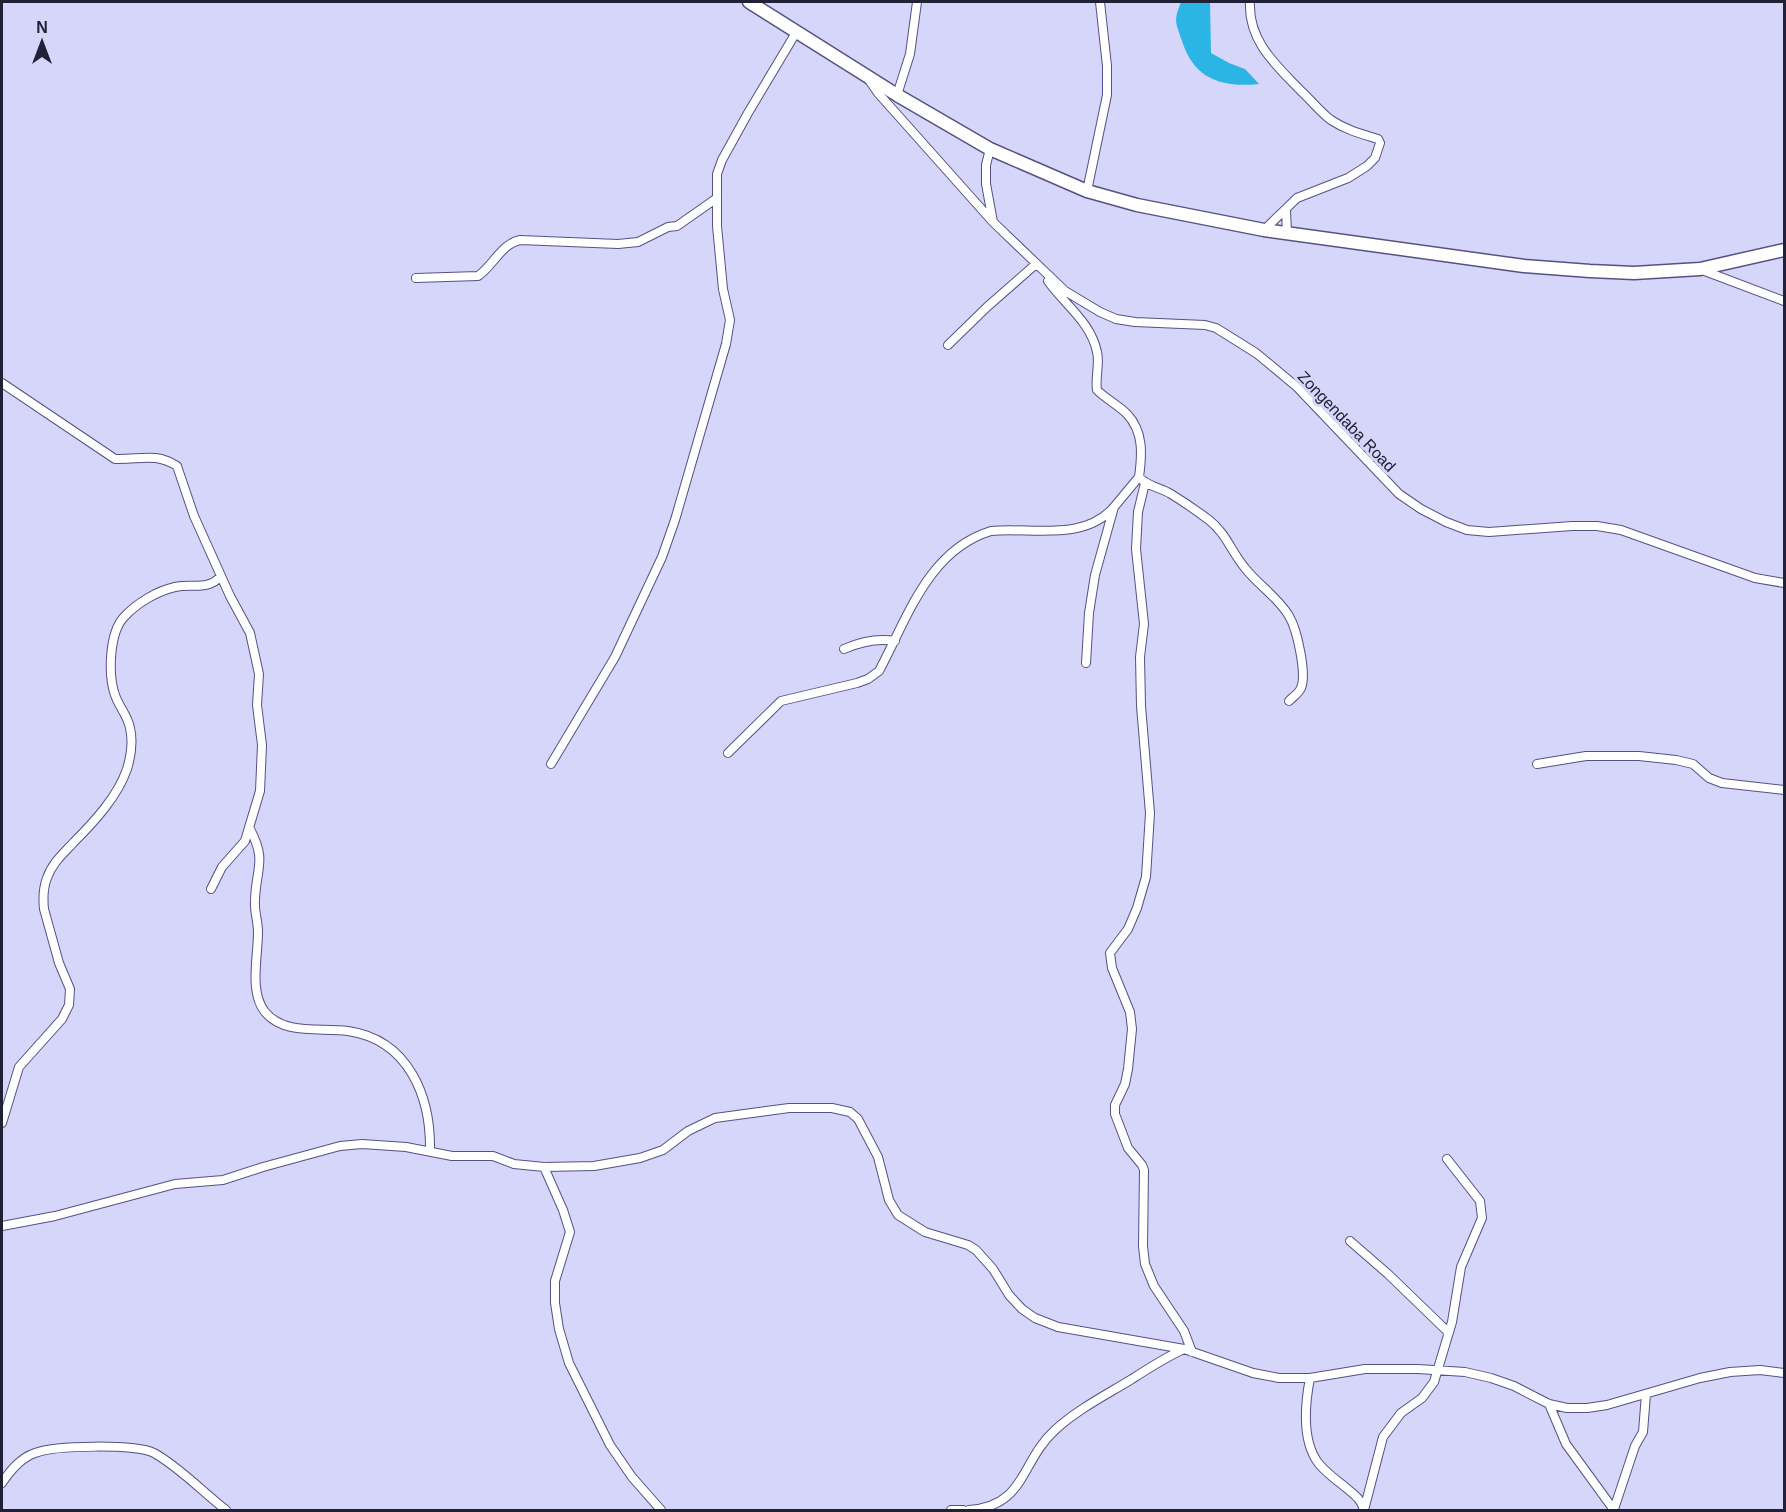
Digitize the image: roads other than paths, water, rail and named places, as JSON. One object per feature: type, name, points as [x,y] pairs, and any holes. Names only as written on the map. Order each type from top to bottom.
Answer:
[{"type":"highway","points":[[749,2],[897,95],[990,149],[1087,192],[1137,205],[1264,230],[1524,266],[1634,273],[1700,269],[1785,250]]},
{"type":"street","points":[[897,95],[910,54],[917,2]]},
{"type":"street","points":[[1087,192],[1107,95],[1107,66],[1100,2]]},
{"type":"street","points":[[1250,2],[1250,20],[1268,58],[1329,118],[1346,129],[1378,140],[1380,143],[1375,158],[1367,166],[1348,178],[1297,198],[1264,230]]},
{"type":"street","points":[[551,764],[615,657],[662,557],[675,520],[726,344],[730,320],[723,289],[717,174],[722,160],[797,31]]},
{"type":"street","name":"Zongendaba Road","points":[[866,76],[878,93],[993,222],[1065,291],[1116,319],[1205,325],[1216,328],[1256,353],[1297,387],[1399,494],[1421,509],[1467,530],[1489,532],[1572,526],[1597,526],[1621,530],[1755,578],[1785,583]]},
{"type":"street","points":[[990,149],[986,165],[986,184],[993,222]]},
{"type":"street","points":[[416,278],[478,276],[504,249],[520,240],[618,244],[644,241],[662,230],[684,222],[717,198]]},
{"type":"street","points":[[1286,210],[1287,233]]},
{"type":"street","points":[[948,345],[994,300],[1036,264]]},
{"type":"street","points":[[1700,269],[1785,301]]},
{"type":"street","points":[[729,753],[781,701],[868,679],[879,671],[926,580],[938,565],[963,545],[991,531],[1076,529],[1102,519],[1139,477],[1142,453],[1138,430],[1127,414],[1097,390],[1095,380],[1098,353],[1089,331],[1049,283],[1046,274]]},
{"type":"street","points":[[2,383],[116,459],[134,460],[152,456],[166,459],[177,466],[194,516],[250,633],[258,665],[257,701],[262,744],[260,791],[250,830],[242,845],[222,867],[212,889]]},
{"type":"street","points":[[1139,477],[1145,483],[1169,493],[1211,521],[1221,532],[1243,567],[1268,591],[1288,615],[1297,637],[1303,679],[1300,691],[1289,701]]},
{"type":"street","points":[[1145,483],[1138,512],[1136,549],[1144,617],[1140,657],[1141,706],[1150,813],[1146,877],[1128,929],[1110,953],[1112,968],[1130,1012],[1132,1029],[1128,1069],[1115,1110],[1128,1148],[1144,1170],[1143,1246],[1147,1273],[1184,1332],[1188,1350]]},
{"type":"street","points":[[1086,663],[1090,600],[1114,507]]},
{"type":"street","points":[[2,1123],[19,1066],[62,1019],[70,999],[70,989],[59,963],[44,909],[46,879],[52,867],[106,806],[127,770],[131,751],[130,727],[115,695],[112,672],[111,649],[118,626],[124,617],[152,596],[181,586],[210,585],[221,576]]},
{"type":"street","points":[[844,649],[861,643],[895,641]]},
{"type":"street","points":[[1537,765],[1587,756],[1639,756],[1693,764],[1709,778],[1722,783],[1785,790]]},
{"type":"street","points":[[250,830],[260,851],[255,899],[259,1004],[277,1022],[303,1030],[349,1031],[370,1037],[398,1055],[410,1070],[428,1113],[430,1152]]},
{"type":"street","points":[[2,1226],[55,1216],[175,1184],[224,1180],[340,1146],[406,1147],[452,1156],[492,1156],[514,1164],[544,1167],[594,1166],[640,1158],[663,1150],[688,1131],[715,1118],[812,1107],[832,1108],[850,1112],[858,1119],[870,1140],[883,1172],[889,1200],[898,1215],[925,1232],[968,1245],[976,1250],[993,1269],[1009,1295],[1035,1318],[1058,1328],[1188,1350],[1253,1373],[1279,1378],[1310,1378],[1365,1369],[1465,1372],[1514,1386],[1550,1404],[1567,1408],[1587,1408],[1730,1372],[1785,1373]]},
{"type":"street","points":[[1364,1510],[1369,1499],[1376,1458],[1383,1437],[1401,1413],[1422,1398],[1434,1382],[1457,1297],[1461,1267],[1482,1218],[1480,1201],[1447,1160]]},
{"type":"street","points":[[544,1167],[570,1232],[555,1281],[555,1303],[559,1329],[569,1363],[610,1445],[632,1477],[661,1510]]},
{"type":"street","points":[[1350,1242],[1388,1274],[1448,1332]]},
{"type":"street","points":[[969,1510],[1005,1500],[1013,1493],[1054,1431],[1097,1399],[1188,1350]]},
{"type":"street","points":[[1310,1378],[1305,1408],[1312,1452],[1319,1464],[1361,1501],[1364,1510]]},
{"type":"street","points":[[1614,1510],[1635,1446],[1643,1432],[1646,1394]]},
{"type":"street","points":[[1550,1404],[1566,1444],[1614,1510]]},
{"type":"street","points":[[2,1484],[10,1470],[24,1459],[41,1451],[102,1447],[142,1449],[163,1459],[226,1510]]},
{"type":"street","points":[[951,1510],[963,1510]]},
{"type":"water","points":[[1181,2],[1210,2],[1211,53],[1245,69],[1259,84],[1222,82],[1211,78],[1194,64],[1187,54],[1177,26],[1176,18]]}]
